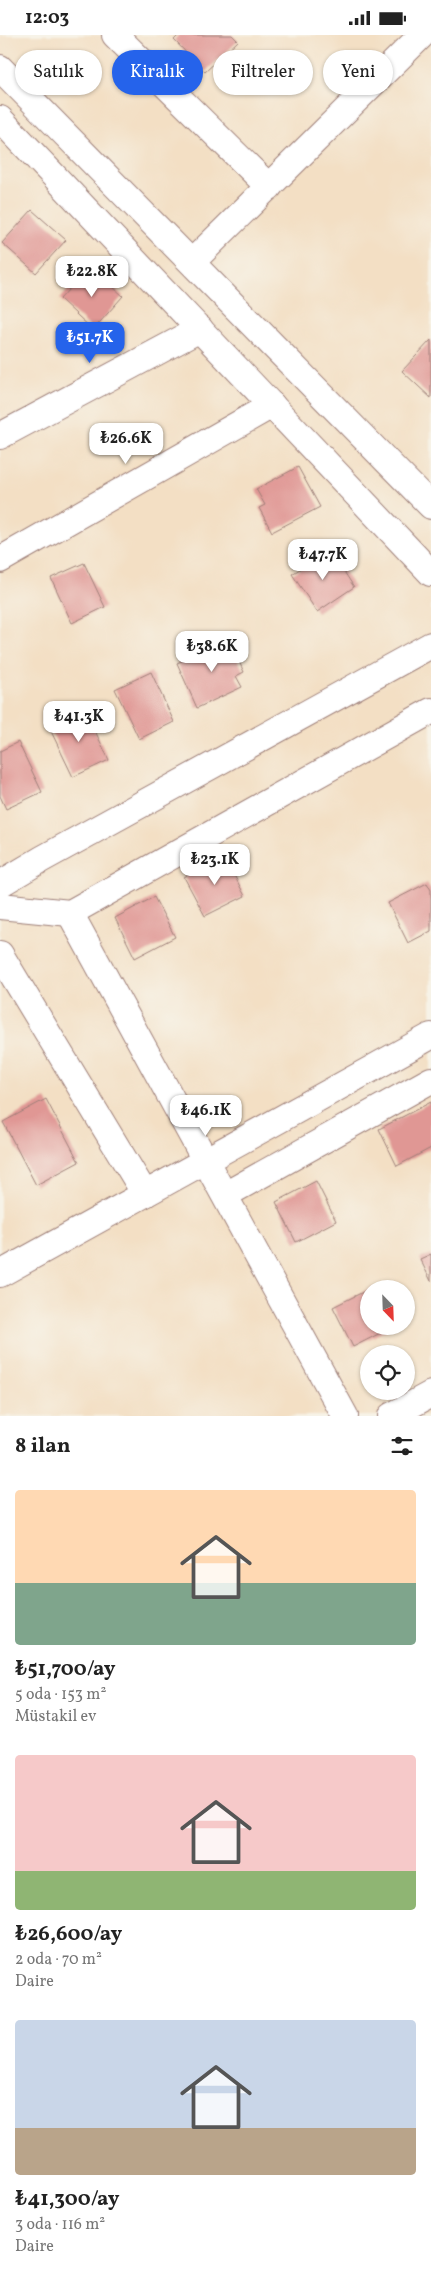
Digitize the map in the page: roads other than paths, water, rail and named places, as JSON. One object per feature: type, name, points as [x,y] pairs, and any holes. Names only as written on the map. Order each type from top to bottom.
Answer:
[{"type":"street","points":[[115,35],[269,187]]},
{"type":"street","points":[[192,262],[422,35]]},
{"type":"street","points":[[0,69],[431,506]]},
{"type":"street","points":[[0,119],[431,573]]},
{"type":"street","points":[[0,436],[200,329]]},
{"type":"street","points":[[0,560],[272,405]]},
{"type":"street","points":[[0,884],[431,645]]},
{"type":"street","points":[[0,906],[70,913],[431,711]]},
{"type":"street","points":[[70,913],[345,1416]]},
{"type":"street","points":[[0,954],[145,1194]]},
{"type":"street","points":[[0,1274],[431,1036]]},
{"type":"street","points":[[225,1195],[431,1080]]},
{"type":"street","points":[[391,1416],[431,1394]]}]
